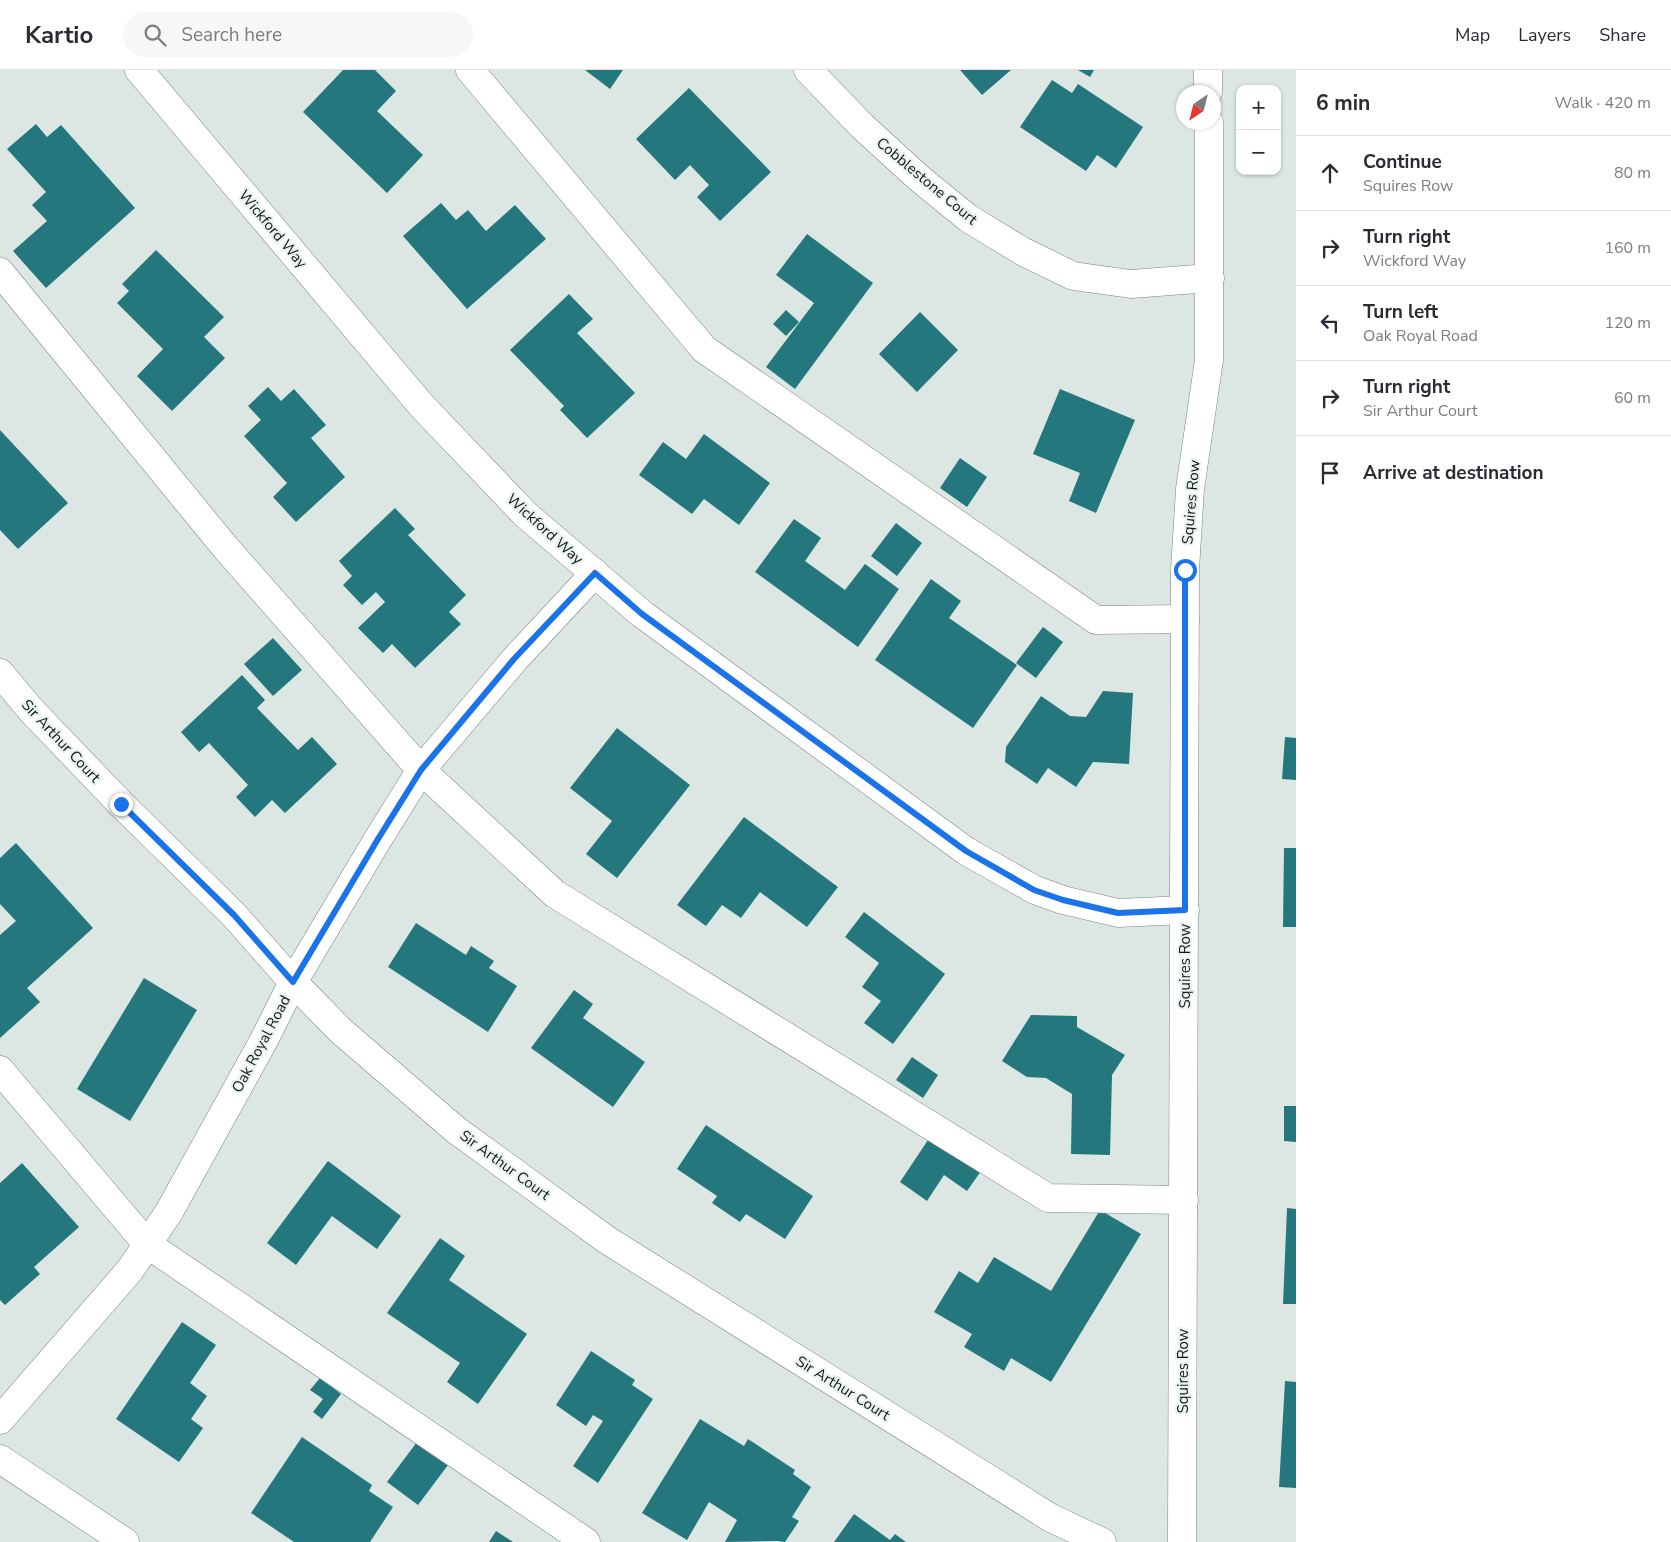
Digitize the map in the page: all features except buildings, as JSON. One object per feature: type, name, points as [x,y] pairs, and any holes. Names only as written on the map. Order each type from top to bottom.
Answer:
[{"type":"street","name":"Wickford Way","points":[[139,70],[420,405],[525,514],[642,614],[966,851],[1034,890],[1063,900],[1118,913],[1185,910]]},
{"type":"street","points":[[470,70],[704,349],[1096,620],[1185,619]]},
{"type":"street","name":"Cobblestone Court","points":[[808,70],[862,126],[920,179],[968,218],[1022,251],[1073,276],[1131,284],[1210,278]]},
{"type":"street","points":[[1208,70],[1208,85]]},
{"type":"street","name":"Squires Row","points":[[1182,1542],[1185,570],[1190,489],[1209,360],[1209,130]]},
{"type":"street","points":[[0,272],[225,548],[421,770],[555,894],[1048,1198],[1184,1200]]},
{"type":"street","name":"Oak Royal Road","points":[[0,1420],[130,1270],[169,1212],[264,1040],[293,982],[421,770],[514,659],[595,573]]},
{"type":"street","name":"Sir Arthur Court","points":[[0,673],[31,710],[121,804],[234,915],[293,982],[341,1031],[456,1130],[608,1240],[1051,1518],[1102,1542]]},
{"type":"street","points":[[0,1070],[147,1244],[586,1542]]},
{"type":"street","points":[[0,1459],[125,1542]]},
{"type":"route","points":[[121,804],[234,915],[293,982],[421,770],[514,659],[595,573],[642,614],[966,851],[1034,890],[1063,900],[1118,913],[1185,910],[1185,570]]}]
